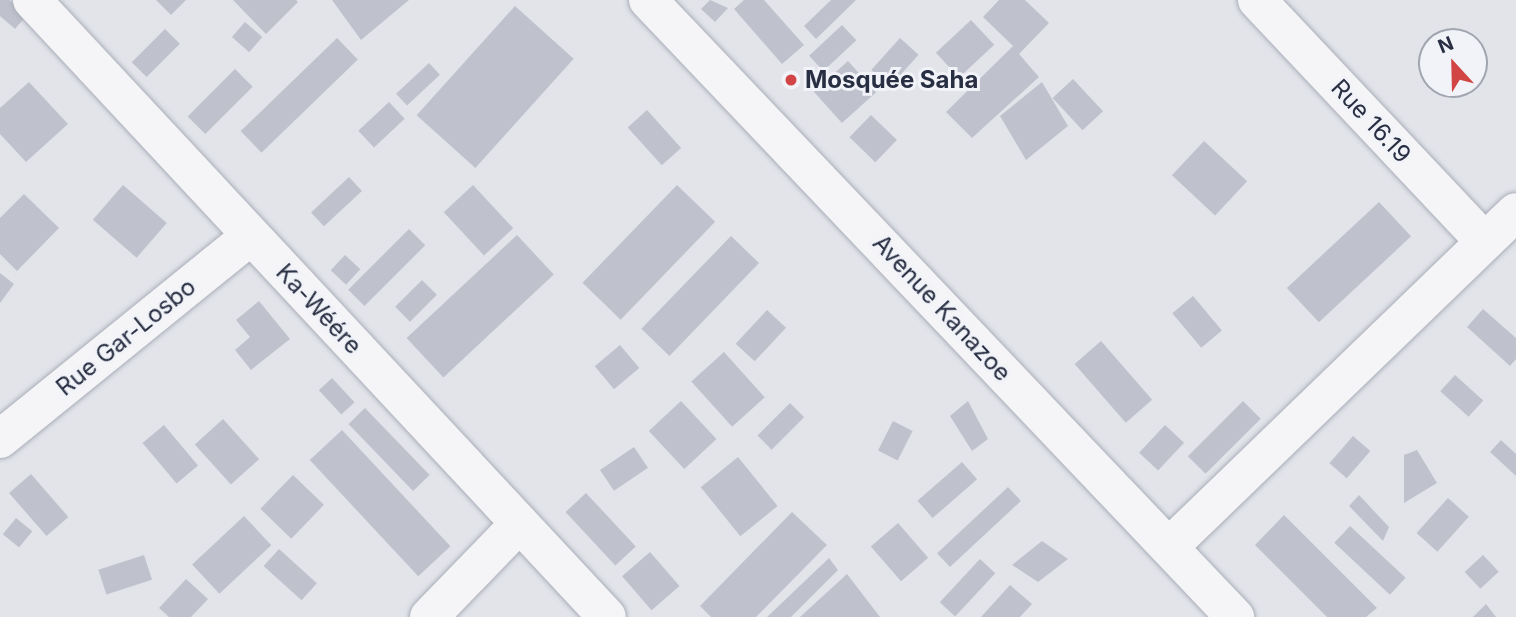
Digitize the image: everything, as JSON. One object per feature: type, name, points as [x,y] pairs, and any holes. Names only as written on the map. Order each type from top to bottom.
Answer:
[{"type":"street","name":"Ka-Wéére","points":[[32,0],[518,525],[607,617]]},
{"type":"street","name":"Avenue Kanazoe","points":[[648,0],[1235,617]]},
{"type":"street","name":"Rue 16.19","points":[[1257,0],[1485,242]]},
{"type":"street","points":[[1169,547],[1516,212]]},
{"type":"street","name":"Rue Gar-Losbo","points":[[0,439],[251,236]]},
{"type":"street","points":[[429,617],[518,525]]},
{"type":"building","points":[[0,0],[9,0],[27,15],[15,29],[0,16]]},
{"type":"building","points":[[156,0],[186,0],[171,15]]},
{"type":"building","points":[[233,0],[296,0],[298,2],[266,34]]},
{"type":"building","points":[[332,0],[409,0],[361,40]]},
{"type":"building","points":[[710,0],[728,8],[715,22],[701,9]]},
{"type":"building","points":[[744,0],[764,0],[804,45],[782,64],[734,9]]},
{"type":"building","points":[[831,0],[856,0],[816,39],[804,26]]},
{"type":"building","points":[[999,0],[1025,0],[1049,23],[1019,54],[1039,77],[972,138],[946,112],[1013,46],[983,17]]},
{"type":"building","points":[[515,6],[574,59],[475,168],[417,115]]},
{"type":"building","points":[[971,20],[994,45],[959,78],[936,53]]},
{"type":"building","points":[[245,22],[262,37],[249,52],[232,37]]},
{"type":"building","points":[[842,25],[856,40],[823,71],[809,56]]},
{"type":"building","points":[[165,29],[180,44],[147,77],[132,62]]},
{"type":"building","points":[[337,38],[358,60],[261,153],[241,131]]},
{"type":"building","points":[[900,38],[919,55],[890,87],[871,70]]},
{"type":"building","points":[[848,61],[876,92],[842,123],[814,92]]},
{"type":"building","points":[[429,63],[440,75],[407,105],[396,94]]},
{"type":"building","points":[[235,69],[253,87],[205,134],[188,116]]},
{"type":"building","points":[[1073,79],[1103,111],[1083,130],[1053,98]]},
{"type":"building","points":[[29,82],[68,124],[26,162],[0,134],[0,108]]},
{"type":"building","points":[[1042,82],[1068,126],[1026,160],[1000,116]]},
{"type":"building","points":[[389,102],[405,119],[374,147],[358,131]]},
{"type":"building","points":[[647,110],[681,148],[662,165],[628,127]]},
{"type":"building","points":[[871,115],[897,140],[875,162],[849,137]]},
{"type":"building","points":[[1204,141],[1247,181],[1215,216],[1172,175]]},
{"type":"building","points":[[349,177],[362,191],[324,226],[311,212]]},
{"type":"building","points":[[123,185],[167,223],[137,258],[93,220]]},
{"type":"building","points":[[473,185],[513,228],[484,255],[444,212]]},
{"type":"building","points":[[677,185],[715,222],[621,320],[583,283]]},
{"type":"building","points":[[24,194],[59,228],[17,271],[0,254],[0,218]]},
{"type":"building","points":[[1379,202],[1411,236],[1319,322],[1287,288]]},
{"type":"building","points":[[409,229],[425,245],[364,306],[348,290]]},
{"type":"building","points":[[517,235],[554,274],[443,377],[407,338]]},
{"type":"building","points":[[731,236],[759,263],[669,356],[641,329]]},
{"type":"building","points":[[345,255],[360,269],[346,285],[331,270]]},
{"type":"building","points":[[0,273],[14,284],[0,303]]},
{"type":"building","points":[[422,280],[437,295],[410,322],[395,307]]},
{"type":"building","points":[[1193,296],[1222,330],[1201,348],[1172,313]]},
{"type":"building","points":[[259,301],[290,339],[251,370],[235,350],[250,337],[236,320]]},
{"type":"building","points":[[1483,309],[1516,338],[1516,359],[1510,366],[1467,327]]},
{"type":"building","points":[[767,310],[786,328],[755,361],[736,344]]},
{"type":"building","points":[[1101,341],[1152,400],[1126,423],[1075,364]]},
{"type":"building","points":[[620,345],[639,368],[614,389],[595,366]]},
{"type":"building","points":[[724,352],[765,397],[732,427],[691,381]]},
{"type":"building","points":[[1455,375],[1483,400],[1469,417],[1440,391]]},
{"type":"building","points":[[332,378],[355,402],[341,414],[319,390]]},
{"type":"building","points":[[681,401],[716,439],[684,469],[649,431]]},
{"type":"building","points":[[968,401],[988,439],[972,451],[950,416]]},
{"type":"building","points":[[1243,401],[1261,419],[1206,474],[1188,456]]},
{"type":"building","points":[[790,403],[804,417],[772,450],[757,436]]},
{"type":"building","points":[[365,408],[430,475],[413,491],[348,424]]},
{"type":"building","points":[[223,419],[259,459],[231,485],[195,444]]},
{"type":"building","points":[[893,421],[913,431],[898,460],[878,450]]},
{"type":"building","points":[[164,425],[198,466],[177,484],[143,443]]},
{"type":"building","points":[[1165,425],[1184,443],[1158,471],[1139,453]]},
{"type":"building","points":[[342,430],[450,546],[418,576],[310,460]]},
{"type":"building","points":[[1353,436],[1370,451],[1347,478],[1329,463]]},
{"type":"building","points":[[1501,440],[1516,454],[1516,476],[1490,452]]},
{"type":"building","points":[[634,447],[648,468],[614,491],[600,470]]},
{"type":"building","points":[[1417,450],[1437,483],[1404,503],[1404,455]]},
{"type":"building","points":[[738,457],[778,506],[740,536],[701,487]]},
{"type":"building","points":[[962,462],[977,479],[933,518],[917,501]]},
{"type":"building","points":[[31,474],[68,517],[47,536],[9,493]]},
{"type":"building","points":[[293,475],[324,505],[291,539],[260,509]]},
{"type":"building","points":[[1008,487],[1021,501],[950,567],[937,553]]},
{"type":"building","points":[[586,493],[636,546],[615,565],[566,512]]},
{"type":"building","points":[[1359,495],[1389,527],[1383,541],[1349,506]]},
{"type":"building","points":[[1448,498],[1469,517],[1437,552],[1417,533]]},
{"type":"building","points":[[792,512],[827,545],[756,617],[711,617],[700,606]]},
{"type":"building","points":[[1284,515],[1377,608],[1366,617],[1327,617],[1255,545]]},
{"type":"building","points":[[244,516],[271,545],[219,594],[192,564]]},
{"type":"building","points":[[16,518],[32,531],[19,548],[3,534]]},
{"type":"building","points":[[898,523],[928,558],[901,581],[871,547]]},
{"type":"building","points":[[1350,526],[1406,578],[1390,595],[1334,543]]},
{"type":"building","points":[[1042,541],[1068,559],[1038,582],[1012,565]]},
{"type":"building","points":[[279,549],[317,583],[302,600],[264,566]]},
{"type":"building","points":[[650,552],[680,586],[652,610],[622,576]]},
{"type":"building","points":[[144,555],[152,580],[106,595],[98,570]]},
{"type":"building","points":[[1483,555],[1499,572],[1480,589],[1465,572]]},
{"type":"building","points":[[829,558],[838,570],[791,617],[767,617]]},
{"type":"building","points":[[980,559],[995,573],[955,616],[940,602]]},
{"type":"building","points":[[847,574],[880,617],[800,617]]},
{"type":"building","points":[[186,579],[208,599],[191,617],[169,617],[159,608]]},
{"type":"building","points":[[1010,585],[1032,604],[1020,617],[981,617]]},
{"type":"building","points":[[1486,604],[1496,617],[1473,617]]},
{"type":"place","name":"Mosquée Saha","points":[[791,80]]}]
